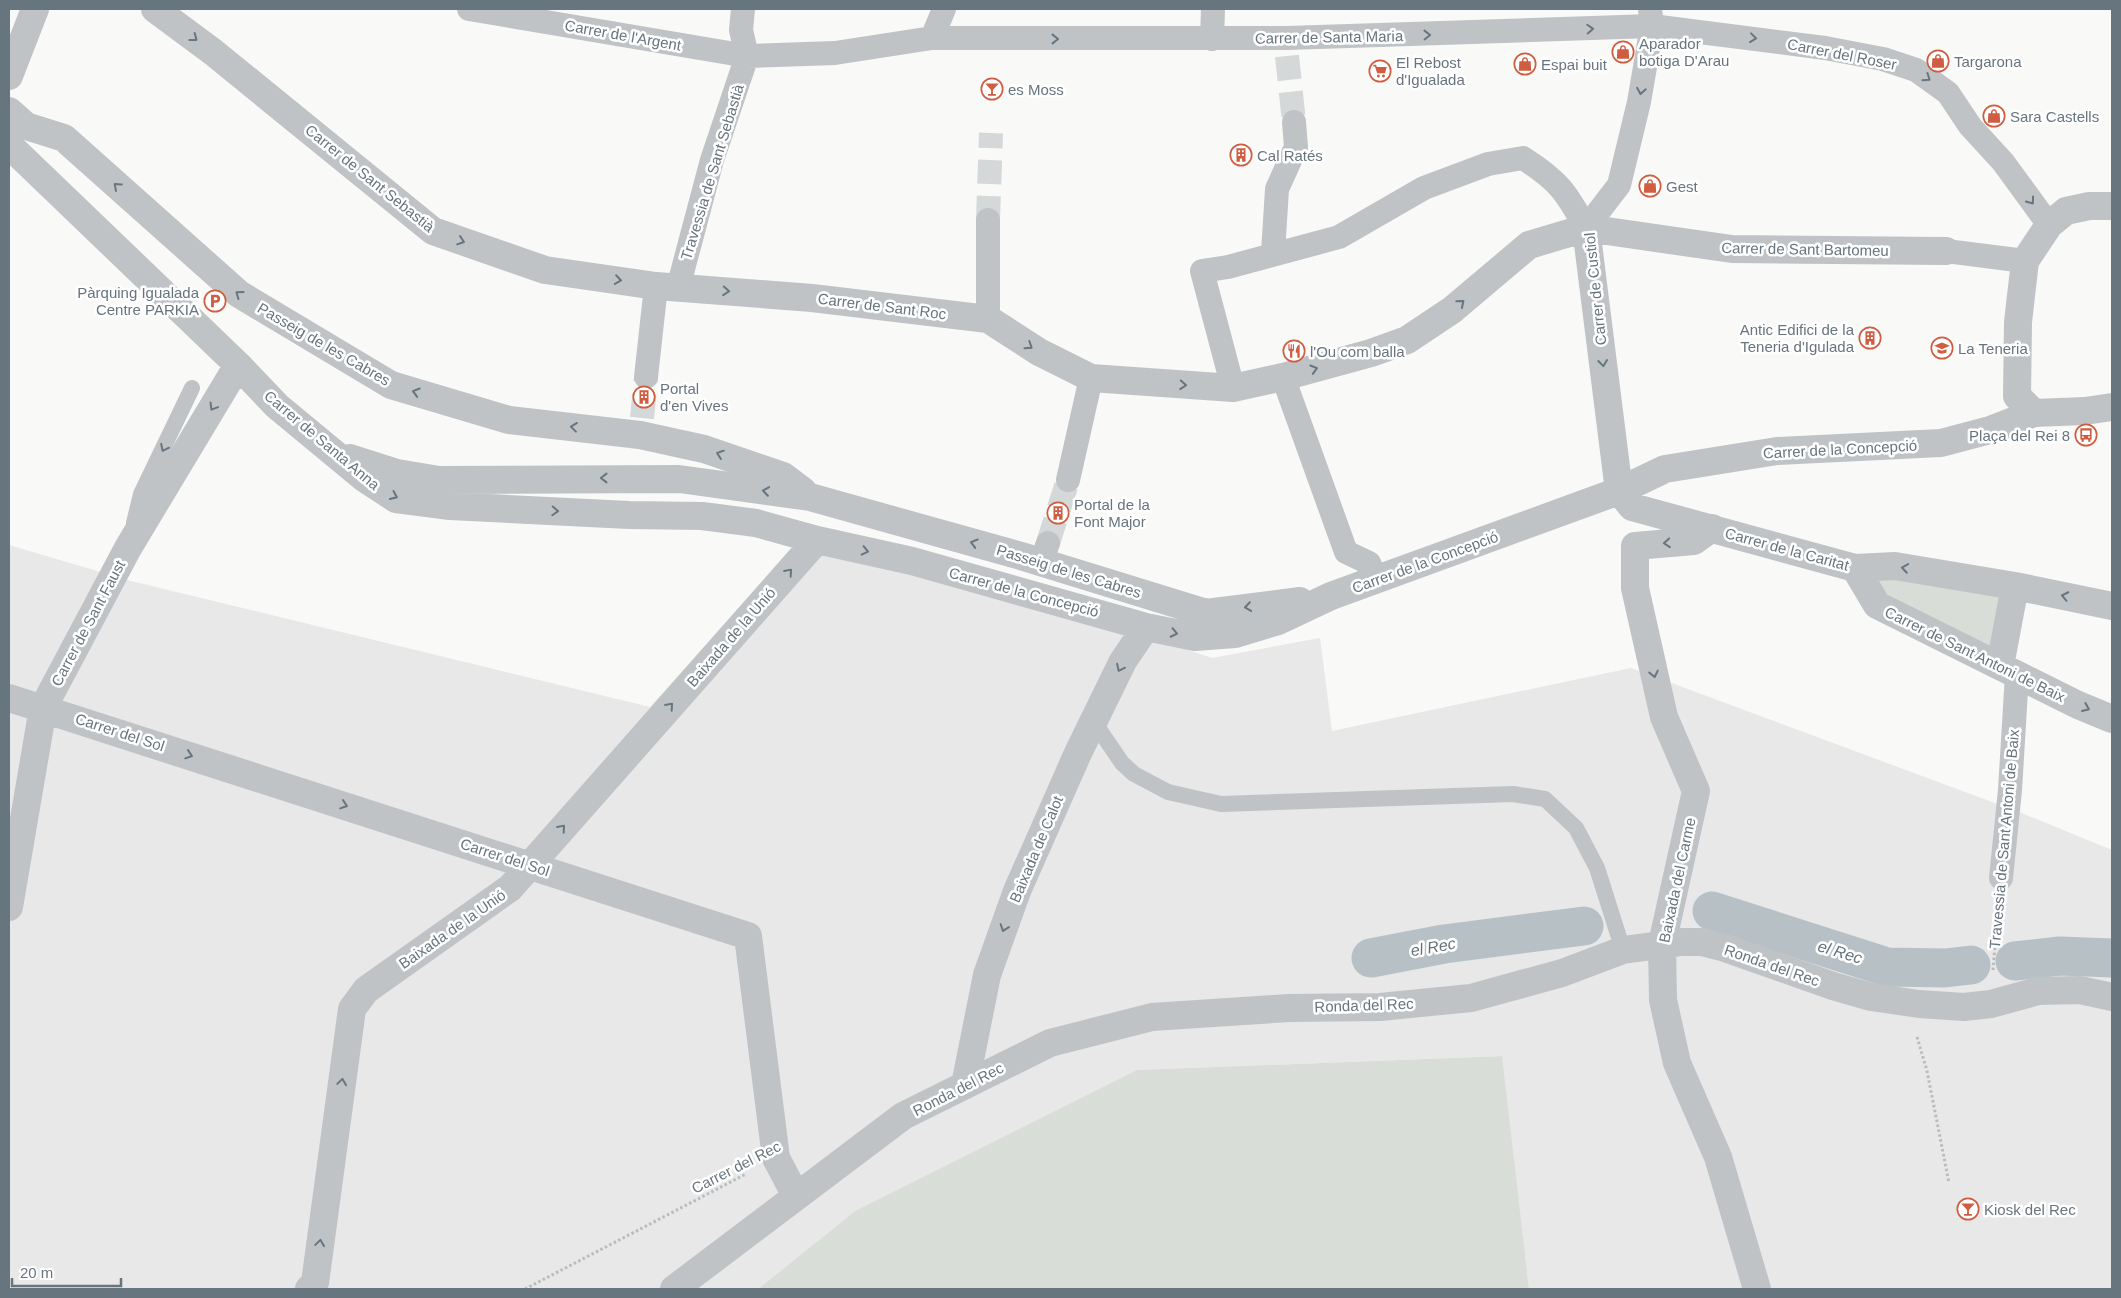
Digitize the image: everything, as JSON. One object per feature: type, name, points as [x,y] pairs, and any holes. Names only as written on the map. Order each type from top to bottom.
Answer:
[{"type":"street","points":[[9,76],[35,9]]},
{"type":"street","name":"Carrer de Sant Sebastià","points":[[154,9],[228,65],[433,231],[545,270],[667,287]]},
{"type":"street","name":"Carrer de l'Argent","points":[[469,9],[747,56],[835,53],[932,38]]},
{"type":"street","points":[[743,9],[741,30],[747,56]]},
{"type":"street","points":[[932,38],[944,9]]},
{"type":"street","points":[[1212,39],[1213,9]]},
{"type":"street","name":"Carrer de Santa Maria","points":[[932,38],[1212,39],[1287,47],[1652,17]]},
{"type":"street","name":"Carrer del Roser","points":[[1652,17],[1884,59],[1916,70],[1948,93],[1970,126],[2003,162],[2049,226]]},
{"type":"street","name":"Carrer de Custiol","points":[[1619,491],[1586,228],[1619,186],[1639,102],[1652,17]]},
{"type":"street","name":"Travessia de Sant Sebastià","points":[[646,377],[667,287],[747,56]]},
{"type":"street","name":"Passeig de les Cabres","points":[[9,111],[26,126],[64,138],[239,294],[390,385],[509,420],[641,426],[783,476],[810,497]]},
{"type":"street","points":[[1273,253],[1277,189],[1296,147],[1294,122]]},
{"type":"street","name":"Carrer de Santa Anna","points":[[9,145],[238,365],[277,406],[364,478],[396,499],[450,506],[629,515],[702,516],[756,523],[817,540]]},
{"type":"street","points":[[988,220],[988,319],[1090,384],[1233,388],[1283,377],[1407,340],[1452,310],[1529,246],[1586,228],[1565,191],[1544,172],[1523,158],[1488,164],[1424,188],[1340,236],[1228,267],[1202,271],[1233,388]]},
{"type":"street","points":[[2034,413],[2017,396],[2018,322],[2025,261],[2049,226],[2066,211],[2088,206],[2112,206]]},
{"type":"street","name":"Carrer de Sant Bartomeu","points":[[1586,228],[1732,249],[1946,251],[2025,261]]},
{"type":"street","name":"Carrer de Sant Roc","points":[[667,287],[812,298],[988,319]]},
{"type":"street","name":"Carrer de Sant Faust","points":[[9,907],[43,708],[128,548],[238,365]]},
{"type":"street","points":[[1283,377],[1346,552],[1369,563],[1376,579]]},
{"type":"street","points":[[1068,480],[1090,384]]},
{"type":"street","name":"Carrer de la Concepció","points":[[817,540],[912,561],[1146,627],[1196,637],[1235,634],[1278,621],[1331,596],[1619,491],[1665,469],[1777,451],[1941,443],[1990,430],[2034,413],[2085,411],[2112,406]]},
{"type":"street","name":"Passeig de les Cabres","points":[[326,448],[362,463],[396,473],[439,480],[679,479],[810,497],[1044,553],[1206,613],[1331,596]]},
{"type":"street","name":"Carrer de la Caritat","points":[[1619,491],[1632,506],[1854,568],[1896,566],[2014,586],[2112,606]]},
{"type":"street","name":"Baixada del Carme","points":[[1712,528],[1694,541],[1635,546],[1636,588],[1664,717],[1696,791],[1662,944],[1663,1000],[1677,1063],[1718,1157],[1757,1289]]},
{"type":"street","name":"Baixada de la Unió","points":[[309,1289],[315,1283],[352,1009],[366,990],[510,888],[817,540]]},
{"type":"street","name":"Carrer de Sant Antoni de Baix","points":[[1854,568],[1876,605],[2078,705],[2112,719]]},
{"type":"street","name":"Travessia de Sant Antoni de Baix","points":[[2001,878],[2010,790],[2009,670],[2014,586]]},
{"type":"street","name":"Baixada de Calot","points":[[965,1085],[987,975],[1014,900],[1123,661],[1146,627]]},
{"type":"street","name":"Carrer del Sol","points":[[9,698],[748,936],[776,1158],[796,1196]]},
{"type":"street","name":"Ronda del Rec","points":[[674,1289],[903,1116],[1050,1043],[1152,1017],[1289,1008],[1380,1006],[1462,999],[1562,973],[1622,950],[1662,944],[1702,942],[1871,997],[1964,1007],[1991,1004],[2038,991],[2080,990],[2112,997]]},
{"type":"lane","points":[[128,548],[142,494],[192,388]]},
{"type":"lane","points":[[1094,722],[1122,763],[1134,774],[1168,792],[1221,804],[1513,794],[1545,799],[1576,828],[1593,860],[1612,912],[1622,950]]},
{"type":"path","name":"Travessia de Sant Antoni de Baix","points":[[1991,1004],[1993,957],[2001,878]]},
{"type":"path","points":[[1907,1001],[1927,1071],[1949,1183]]},
{"type":"path","name":"Carrer del Rec","points":[[525,1289],[776,1158]]},
{"type":"shaded area","points":[[797,543],[1064,608],[1212,658],[1320,638],[1332,731],[1631,668],[2019,812],[2112,850],[2112,1289],[1529,1289],[1501,1056],[1137,1070],[855,1211],[758,1289],[9,1289],[9,545],[131,581],[650,707]]},
{"type":"shaded area","points":[[1855,568],[2015,586],[2000,666],[1877,605]]},
{"type":"shaded area","points":[[1502,1056],[1529,1289],[758,1289],[855,1211],[1137,1070]]},
{"type":"waterway","name":"el Rec","points":[[1712,911],[1887,967],[1945,968],[1971,965]]},
{"type":"waterway","name":"el Rec","points":[[1371,958],[1444,944],[1584,926]]},
{"type":"waterway","name":"el Rec","points":[[2015,961],[2060,956],[2112,958]]},
{"type":"tunnel","points":[[1287,56],[1294,122]]},
{"type":"tunnel","points":[[988,220],[991,133]]},
{"type":"tunnel","points":[[642,418],[646,377]]},
{"type":"tunnel","points":[[1048,543],[1068,480]]},
{"type":"place","name":"Aparador botiga D'Arau","points":[[1623,52]]},
{"type":"place","name":"Targarona","points":[[1938,61]]},
{"type":"place","name":"Espai buit","points":[[1525,64]]},
{"type":"place","name":"El Rebost d'Igualada","points":[[1380,71]]},
{"type":"place","name":"es Moss","points":[[992,89]]},
{"type":"place","name":"Sara Castells","points":[[1994,116]]},
{"type":"place","name":"Cal Ratés","points":[[1241,155]]},
{"type":"place","name":"Gest","points":[[1650,186]]},
{"type":"place","name":"Pàrquing Igualada Centre PARKIA","points":[[215,301]]},
{"type":"place","name":"Antic Edifici de la Teneria d'Igulada","points":[[1870,338]]},
{"type":"place","name":"La Teneria","points":[[1942,348]]},
{"type":"place","name":"l'Ou com balla","points":[[1294,351]]},
{"type":"place","name":"Portal d'en Vives","points":[[644,397]]},
{"type":"place","name":"Plaça del Rei 8","points":[[2086,435]]},
{"type":"place","name":"Portal de la Font Major","points":[[1058,513]]},
{"type":"place","name":"Kiosk del Rec","points":[[1968,1209]]}]
